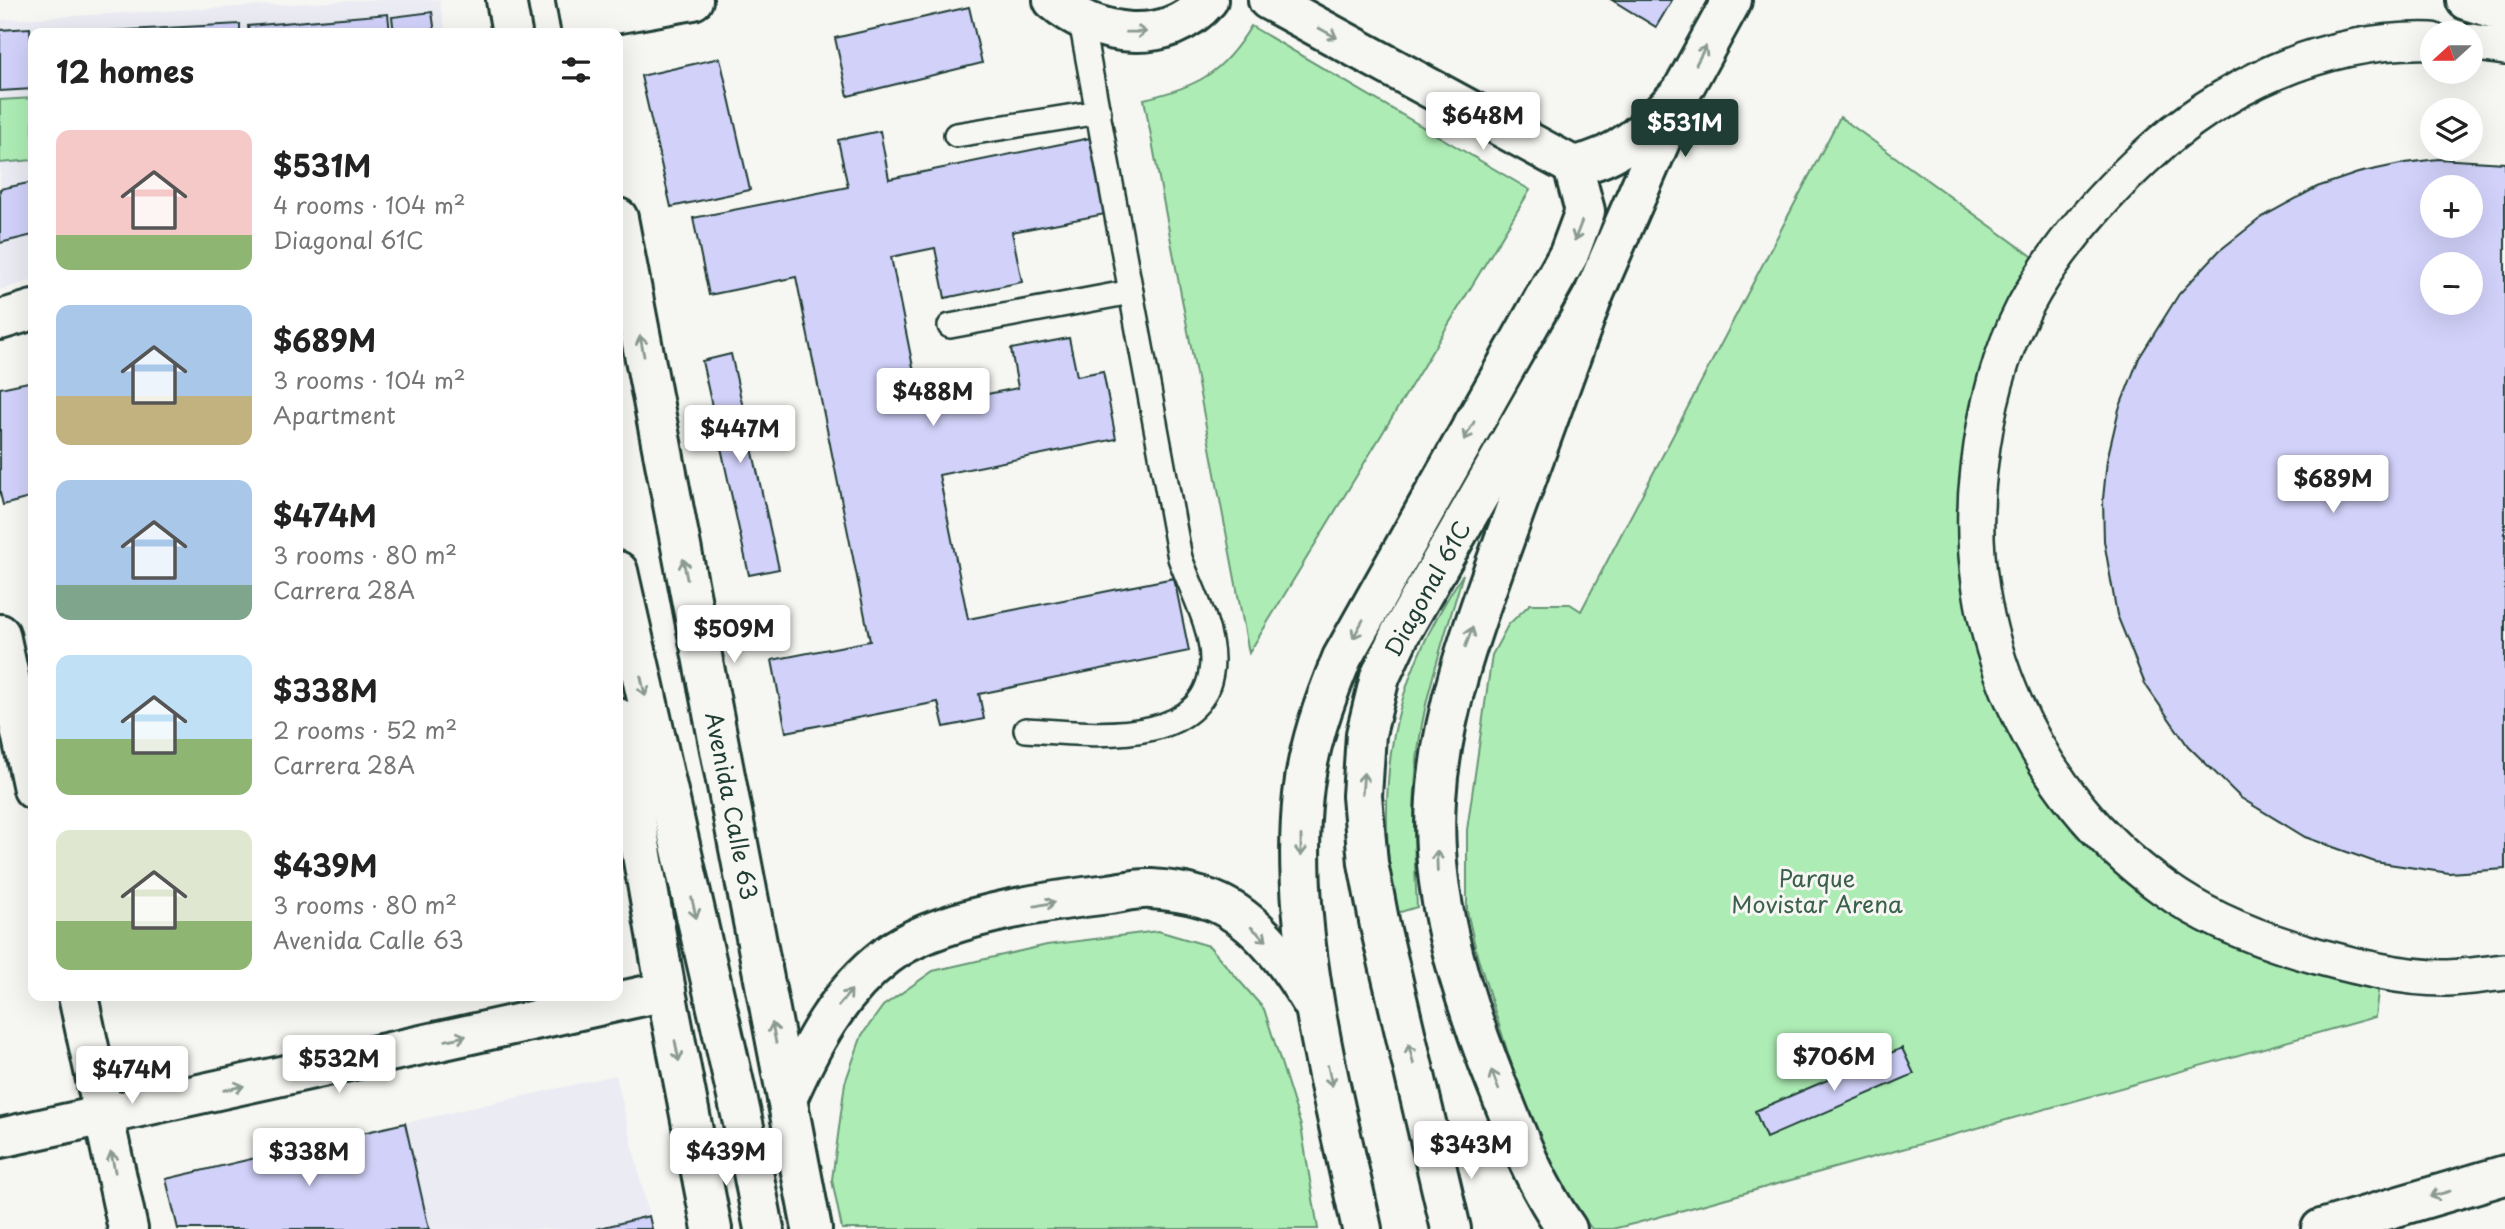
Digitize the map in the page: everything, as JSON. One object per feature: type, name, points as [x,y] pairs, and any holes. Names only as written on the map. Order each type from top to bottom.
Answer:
[{"type":"main road","points":[[506,0],[511,28]]},
{"type":"main road","points":[[579,18],[693,0]]},
{"type":"main road","points":[[1067,10],[1113,32],[1146,32],[1177,22],[1208,0]]},
{"type":"main road","points":[[1268,0],[1573,166],[1599,161],[1625,146],[1682,91]]},
{"type":"main road","name":"Diagonal 61C","points":[[1451,1229],[1368,863],[1362,796],[1366,734],[1380,677],[1401,634],[1593,296],[1682,91],[1732,0]]},
{"type":"main road","points":[[2466,0],[2505,12]]},
{"type":"main road","points":[[1362,1229],[1315,1009],[1300,844],[1303,795],[1320,712],[1342,657],[1569,254],[1585,211],[1573,166]]},
{"type":"main road","name":"Avenida Calle 63","points":[[623,244],[812,1229]]},
{"type":"main road","points":[[1567,1229],[1548,1203],[1516,1133],[1474,1024],[1453,958],[1438,873],[1436,800],[1446,725],[1462,656],[1593,296]]},
{"type":"main road","points":[[0,320],[28,312]]},
{"type":"main road","points":[[623,593],[746,1136],[764,1229]]},
{"type":"main road","points":[[0,634],[28,766]]},
{"type":"main road","points":[[623,747],[666,992],[712,1229]]},
{"type":"main road","points":[[789,1111],[822,1027],[848,992],[886,956],[941,928],[1083,897],[1150,889],[1205,898],[1238,916],[1268,941],[1294,973],[1315,1009]]},
{"type":"main road","points":[[0,1138],[666,992]]},
{"type":"main road","points":[[79,1001],[128,1229]]},
{"type":"main road","points":[[2321,1229],[2505,1175]]},
{"type":"street","points":[[2420,42],[2371,45],[2332,53],[2292,65],[2245,85],[2204,108],[2168,136],[2106,196],[2047,271],[2023,310],[2001,365],[1980,454],[1973,512],[1976,561],[1986,623],[2004,678],[2032,739],[2075,805],[2119,852],[2165,890],[2217,920],[2273,944],[2330,960],[2393,974],[2445,978],[2505,972]]},
{"type":"street","points":[[2483,44],[2505,47]]},
{"type":"lane","points":[[1026,730],[1113,734],[1149,731],[1181,716],[1202,694],[1209,680],[1212,659],[1180,558],[1098,112],[1067,10]]},
{"type":"lane","points":[[956,135],[1098,112]]},
{"type":"lane","points":[[950,326],[1131,292]]},
{"type":"shaded area","points":[[367,0],[439,0],[445,28],[28,28],[28,282],[0,290],[0,20]]},
{"type":"shaded area","points":[[616,1075],[649,1216],[596,1229],[429,1229],[405,1123]]},
{"type":"green space","points":[[1251,26],[1530,190],[1249,653],[1144,99],[1179,89],[1207,76],[1230,56]]},
{"type":"green space","points":[[28,98],[28,160],[0,163],[0,100]]},
{"type":"green space","name":"Parque Movistar Arena","points":[[1840,117],[2054,272],[2032,312],[1985,455],[1993,621],[2080,800],[2220,915],[2382,959],[2375,1017],[1637,1223],[1612,1229],[1592,1229],[1566,1196],[1526,1110],[1477,955],[1467,911],[1467,830],[1492,655],[1508,625],[1530,604],[1570,604],[1581,611]]},
{"type":"green space","points":[[1463,574],[1433,675],[1420,733],[1414,808],[1417,907],[1394,914],[1387,820],[1388,777],[1394,736],[1403,697],[1418,657]]},
{"type":"green space","points":[[1158,931],[1209,946],[1264,1009],[1301,1126],[1318,1229],[842,1229],[832,1180],[845,1083],[862,1035],[883,1006],[933,971],[1047,945]]},
{"type":"building","points":[[1612,0],[1672,0],[1656,27]]},
{"type":"building","points":[[969,7],[982,63],[848,96],[835,38]]},
{"type":"building","points":[[432,12],[434,28],[393,28],[392,17]]},
{"type":"building","points":[[388,14],[389,28],[248,28]]},
{"type":"building","points":[[240,24],[240,28],[164,28]]},
{"type":"building","points":[[28,28],[28,89],[0,91],[0,30]]},
{"type":"building","points":[[720,58],[750,190],[671,207],[641,76]]},
{"type":"building","points":[[880,131],[889,179],[1090,138],[1105,214],[1012,232],[1022,282],[945,298],[935,248],[891,257],[921,407],[1018,388],[1011,349],[1069,338],[1077,376],[1103,371],[1116,439],[939,475],[968,619],[1174,578],[1189,651],[979,694],[984,719],[944,727],[938,702],[786,732],[772,660],[870,641],[796,277],[709,295],[693,218],[848,187],[838,140]]},
{"type":"building","points":[[2422,161],[2505,163],[2505,869],[2449,873],[2375,862],[2305,837],[2241,798],[2188,746],[2145,684],[2117,615],[2104,541],[2103,499],[2107,460],[2119,409],[2139,358],[2179,294],[2219,251],[2262,217],[2317,187],[2358,173]]},
{"type":"building","points":[[28,183],[28,236],[0,243],[0,189]]},
{"type":"building","points":[[731,354],[779,569],[749,575],[702,361]]},
{"type":"building","points":[[28,382],[28,498],[3,505],[0,493],[0,388]]},
{"type":"building","points":[[1902,1048],[1914,1074],[1766,1138],[1755,1111]]},
{"type":"building","points":[[405,1123],[429,1229],[178,1229],[166,1179]]},
{"type":"building","points":[[649,1216],[652,1229],[596,1229]]}]
